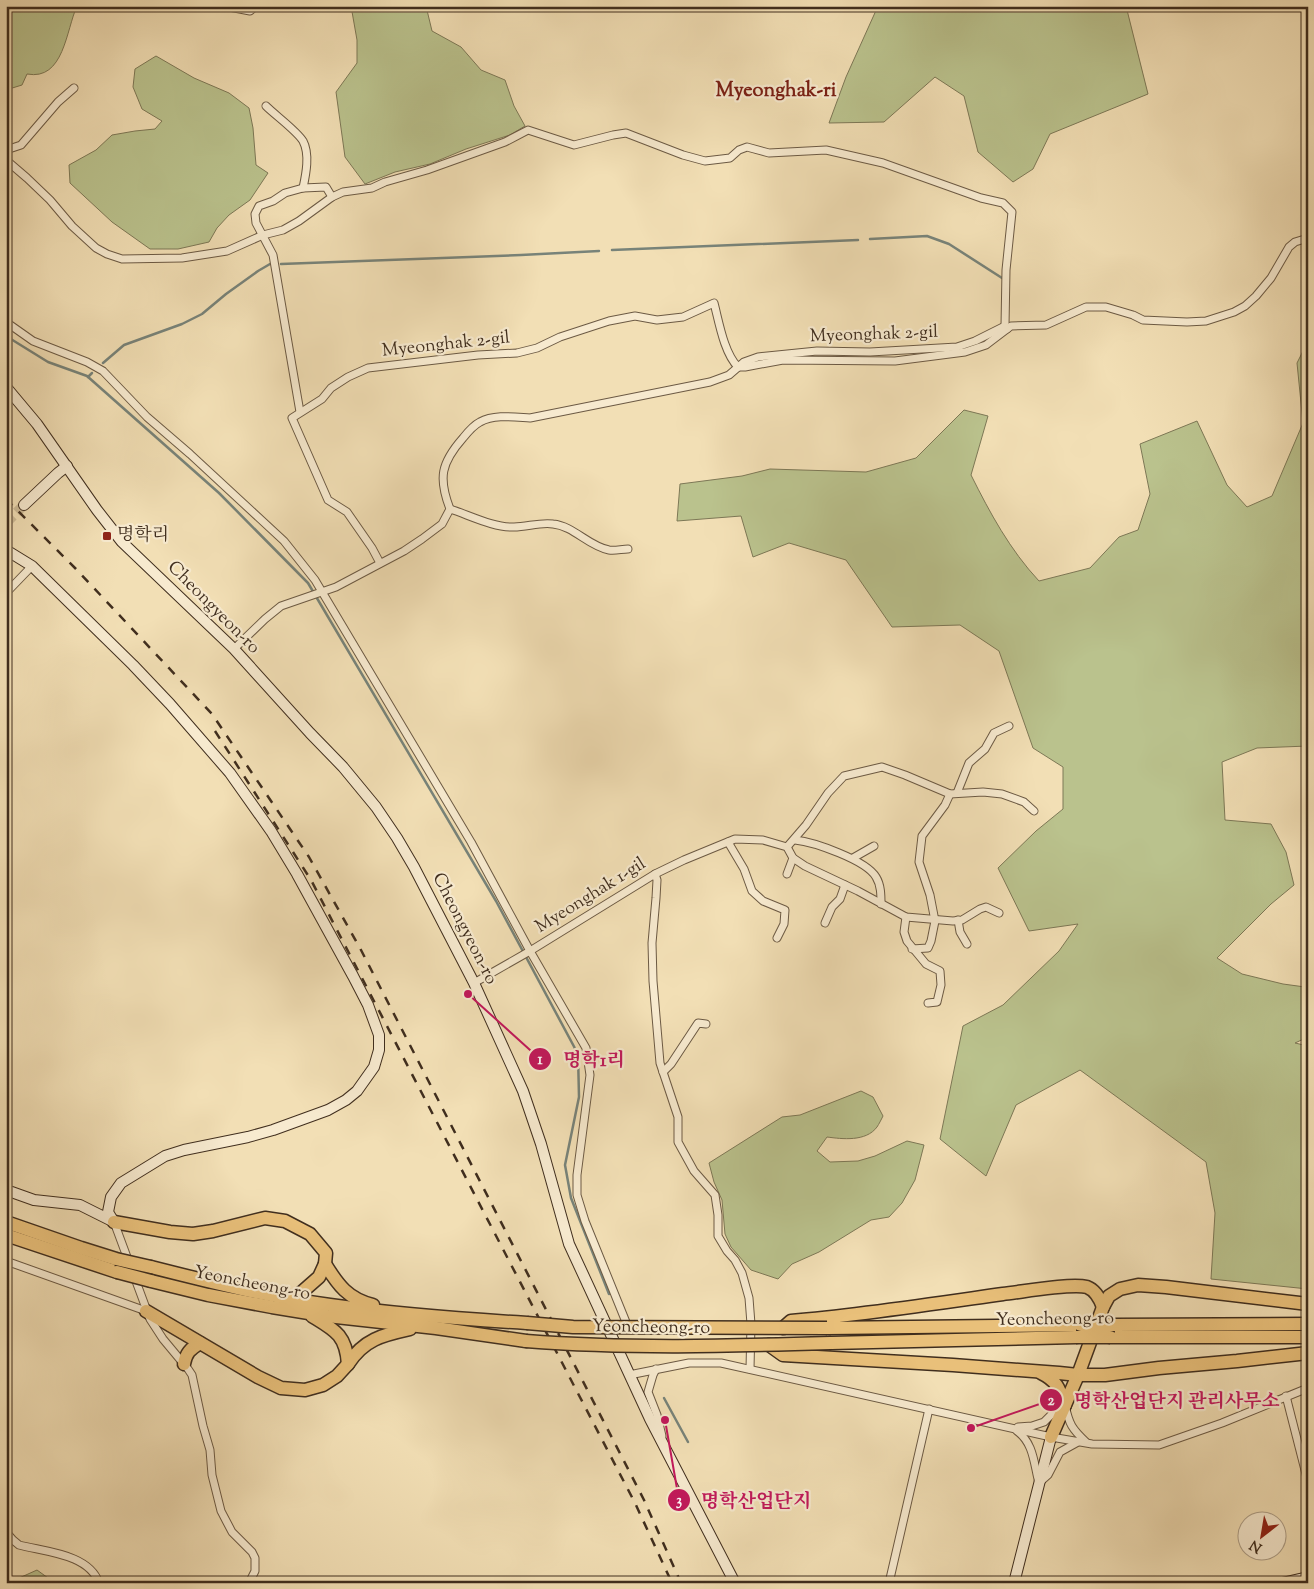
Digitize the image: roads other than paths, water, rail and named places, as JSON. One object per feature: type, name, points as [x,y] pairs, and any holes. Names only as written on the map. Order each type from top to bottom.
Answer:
[{"type":"highway","points":[[114,1222],[193,1234],[265,1218],[285,1221],[310,1234],[326,1253],[325,1264],[318,1277],[294,1299]]},
{"type":"highway","name":"Yeoncheong-ro","points":[[6,1222],[81,1248],[151,1281],[208,1295],[308,1313],[526,1341],[570,1345],[642,1347],[769,1345],[1079,1331]]},
{"type":"highway","name":"Yeoncheong-ro","points":[[6,1235],[117,1265],[151,1267],[210,1282],[328,1305],[407,1314],[573,1327],[783,1328],[826,1323],[1308,1337]]},
{"type":"highway","points":[[325,1264],[334,1279],[347,1293],[360,1302],[407,1314]]},
{"type":"highway","points":[[1051,1437],[1078,1375],[1103,1307],[1110,1296],[1120,1289],[1138,1285],[1166,1287],[1308,1304]]},
{"type":"highway","points":[[826,1323],[876,1312],[1076,1286],[1094,1291],[1103,1307]]},
{"type":"highway","points":[[146,1311],[258,1377],[281,1388],[305,1390],[323,1385],[337,1376],[353,1356],[380,1336],[422,1327]]},
{"type":"highway","points":[[308,1313],[327,1325],[342,1339],[347,1349],[348,1364]]},
{"type":"highway","name":"Yeoncheong-ro","points":[[1112,1331],[1308,1324]]},
{"type":"highway","points":[[184,1364],[186,1354],[192,1347],[200,1343]]},
{"type":"highway","points":[[769,1345],[783,1354],[1078,1375],[1102,1375],[1308,1353]]},
{"type":"highway","points":[[1038,1372],[1051,1378],[1059,1388],[1065,1405]]},
{"type":"highway","points":[[1065,1405],[1078,1388],[1088,1380],[1102,1375]]},
{"type":"main road","name":"Cheongyeon-ro","points":[[6,387],[36,424],[122,542],[234,649],[310,733],[344,767],[376,807],[397,838],[474,983],[522,1091],[541,1144],[569,1244],[664,1446],[736,1583]]},
{"type":"main road","points":[[24,505],[67,466]]},
{"type":"main road","points":[[6,550],[32,566],[152,684],[230,773],[271,831],[312,900],[368,1005],[379,1035],[379,1050],[374,1066],[357,1091],[346,1100],[328,1110],[248,1138],[184,1150],[165,1156],[121,1183],[111,1197],[108,1212],[114,1222]]},
{"type":"main road","points":[[6,1190],[34,1200],[80,1205],[114,1222]]},
{"type":"main road","points":[[1015,1581],[1051,1437]]},
{"type":"main road","points":[[1282,1583],[1308,1577]]},
{"type":"street","points":[[224,6],[250,11],[256,6]]},
{"type":"street","points":[[6,150],[20,145],[58,102],[74,88]]},
{"type":"street","points":[[266,106],[303,142],[306,155],[306,172],[302,188]]},
{"type":"street","points":[[6,160],[50,200],[72,226],[96,248],[107,254],[122,258],[182,258],[227,251],[263,235],[283,230],[332,197],[343,192],[372,188],[401,176],[427,170],[505,142],[528,130],[574,145],[613,135],[626,134],[683,155],[705,160],[730,158],[739,150],[748,147],[769,153],[826,150],[844,153],[882,163],[981,198],[1003,203],[1012,212],[1006,270],[1006,328]]},
{"type":"street","points":[[332,197],[326,187],[302,188],[285,193],[274,201],[259,206],[255,214],[256,223],[272,255],[300,412],[292,418],[328,500],[348,512],[380,563]]},
{"type":"street","name":"Myeonghak 2-gil","points":[[450,509],[444,492],[443,474],[446,462],[455,447],[480,422],[507,416],[530,418],[681,389],[710,382],[728,375],[744,362],[758,357],[818,351],[870,352],[957,347],[1011,326],[1046,325],[1086,307],[1106,306],[1143,320],[1188,322],[1206,320],[1234,312],[1245,306],[1271,278],[1289,247],[1295,242],[1308,238]]},
{"type":"street","name":"Myeonghak 2-gil","points":[[300,412],[322,399],[331,388],[348,377],[368,368],[516,353],[537,348],[560,337],[608,321],[635,316],[657,320],[682,318],[714,304],[723,338],[730,356],[738,367]]},
{"type":"street","points":[[6,322],[33,340],[87,362],[103,371],[147,416],[284,541],[315,580],[320,593],[471,842],[530,952],[586,1048],[590,1075],[577,1174],[577,1195],[585,1220],[628,1327]]},
{"type":"street","name":"Myeonghak 2-gil","points":[[738,367],[792,360],[895,361],[934,357],[964,352],[986,345],[1006,328]]},
{"type":"street","points":[[234,649],[281,606],[306,599],[353,580],[422,539],[442,524],[450,509],[495,524],[513,527],[554,524],[577,533],[598,546],[610,550],[628,549]]},
{"type":"street","points":[[6,593],[32,566]]},
{"type":"street","points":[[912,949],[928,948],[935,920],[930,895],[919,862],[922,836],[954,794],[969,763],[985,749],[994,733],[1009,726]]},
{"type":"street","points":[[999,913],[986,907],[980,908],[970,916],[958,920],[906,917],[805,866],[793,858],[787,847],[795,840],[828,793],[844,776],[882,767],[905,774],[954,794],[983,792],[1002,794],[1024,802],[1034,811]]},
{"type":"street","name":"Myeonghak 1-gil","points":[[474,983],[530,952],[655,874],[684,860],[735,839],[763,840],[787,847]]},
{"type":"street","points":[[795,840],[804,841],[853,858],[876,875],[880,886],[881,904]]},
{"type":"street","points":[[728,842],[744,869],[752,891],[763,901],[785,910],[784,924],[777,938]]},
{"type":"street","points":[[853,858],[874,846]]},
{"type":"street","points":[[787,874],[793,858]]},
{"type":"street","points":[[655,874],[657,880],[652,943],[653,981],[660,1063],[678,1116],[678,1142],[694,1171],[715,1195],[718,1215],[718,1236],[727,1251],[736,1260],[742,1274],[748,1298],[751,1324],[750,1369]]},
{"type":"street","points":[[825,923],[832,907],[840,899],[845,885]]},
{"type":"street","points":[[906,917],[904,932],[912,949],[926,964],[940,971],[941,985],[937,1002],[928,1003]]},
{"type":"street","points":[[958,920],[960,932],[967,944]]},
{"type":"street","points":[[663,1072],[671,1064],[698,1023],[706,1024]]},
{"type":"street","points":[[114,1222],[146,1311],[163,1339],[192,1375],[210,1450],[215,1491],[221,1511],[232,1532],[252,1552],[255,1558],[255,1571],[249,1583]]},
{"type":"street","points":[[6,1261],[146,1311]]},
{"type":"street","points":[[630,1375],[688,1363],[721,1363],[1051,1437],[1083,1442],[1159,1444],[1222,1423],[1308,1388]]},
{"type":"street","points":[[656,1369],[648,1392],[657,1415],[664,1446]]},
{"type":"street","points":[[1286,1396],[1308,1482]]},
{"type":"street","points":[[1013,1428],[1032,1426],[1044,1422],[1065,1405],[1068,1422],[1083,1442]]},
{"type":"street","points":[[889,1583],[929,1409]]},
{"type":"street","points":[[1013,1428],[1026,1437],[1032,1451],[1039,1483]]},
{"type":"street","points":[[1039,1483],[1048,1474],[1060,1452],[1083,1442]]},
{"type":"street","points":[[6,1532],[19,1545],[83,1562],[96,1574],[99,1583]]},
{"type":"waterway","points":[[870,239],[927,236],[949,244],[1002,278]]},
{"type":"waterway","points":[[612,250],[858,240]]},
{"type":"waterway","points":[[281,264],[599,251]]},
{"type":"waterway","points":[[103,363],[124,345],[182,324],[202,314],[226,294],[270,264]]},
{"type":"waterway","points":[[6,336],[48,362],[87,376],[219,493],[308,583],[496,901],[578,1054],[579,1097],[565,1165],[571,1198],[609,1294]]},
{"type":"waterway","points":[[88,377],[92,373]]},
{"type":"waterway","points":[[664,1398],[688,1442]]},
{"type":"tunnel","points":[[6,523],[24,505]]},
{"type":"railway","points":[[6,499],[76,569],[212,714],[309,857],[361,950],[644,1500],[681,1583]]},
{"type":"railway","points":[[215,731],[311,880],[635,1503],[672,1583]]},
{"type":"place","name":"명학리","points":[[107,536]]},
{"type":"place","name":"명학1리","points":[[468,994]]},
{"type":"place","name":"명학산업단지","points":[[665,1420]]},
{"type":"place","name":"명학산업단지 관리사무소","points":[[971,1428]]},
{"type":"district","name":"Myeonghak-ri","points":[[776,91]]}]
